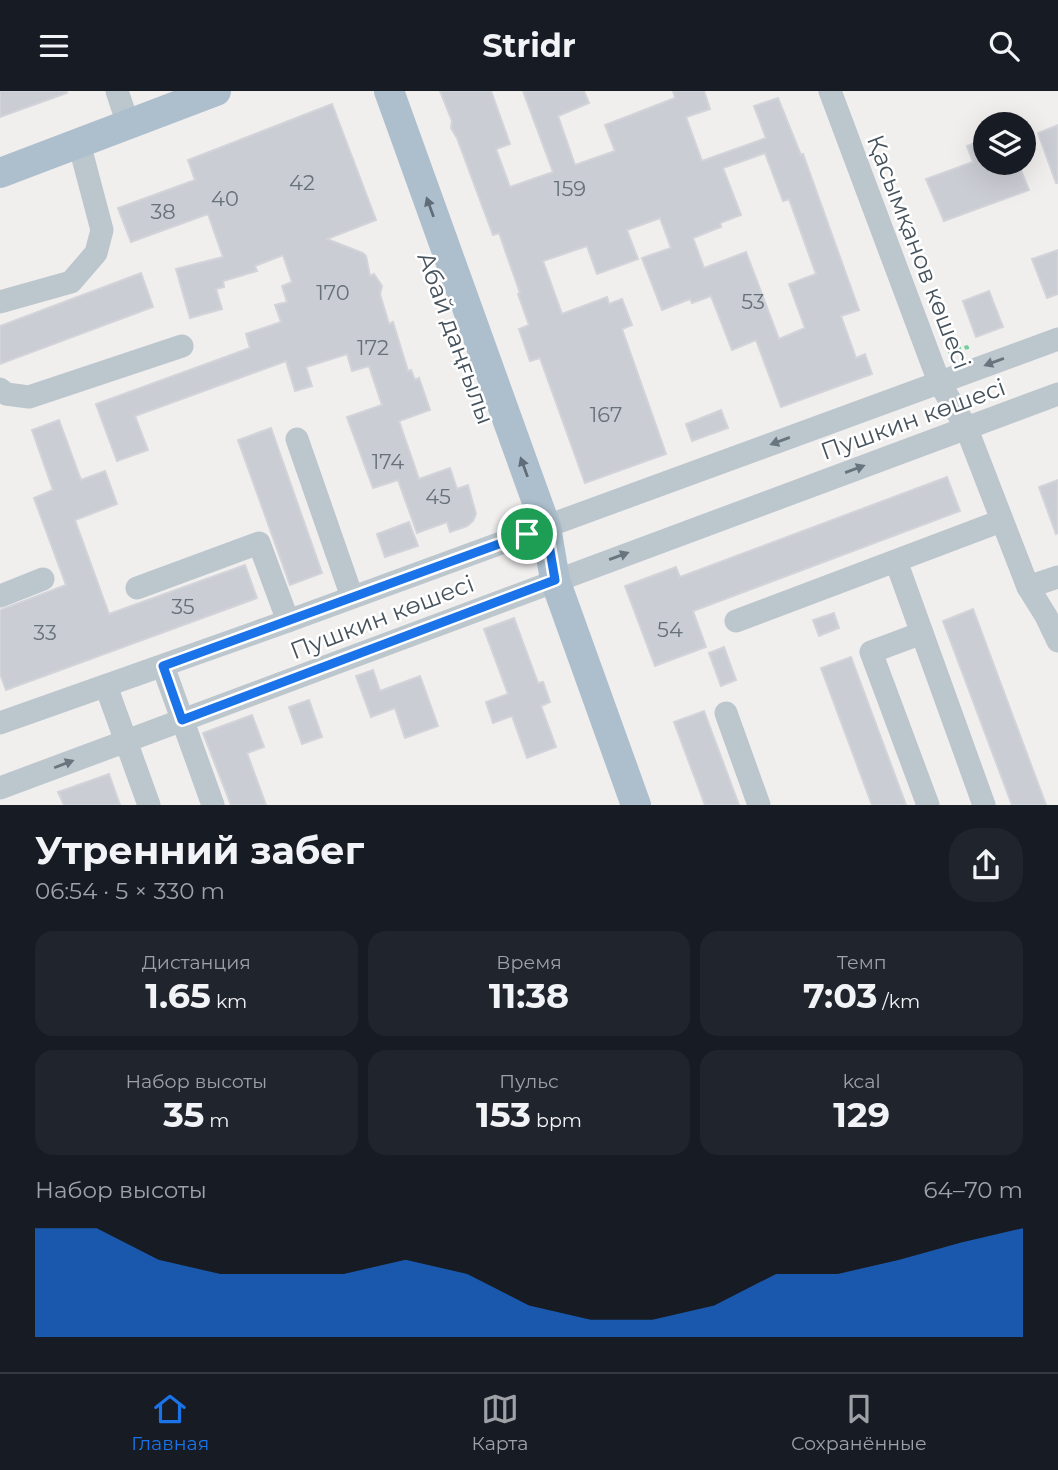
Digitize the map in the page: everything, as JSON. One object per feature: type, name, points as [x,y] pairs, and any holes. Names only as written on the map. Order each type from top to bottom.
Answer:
[{"type":"main road","points":[[0,173],[216,91]]},
{"type":"main road","name":"Абай даңғылы","points":[[367,91],[555,580],[636,805]]},
{"type":"main road","name":"Абай даңғылы","points":[[388,91],[536,531]]},
{"type":"street","points":[[117,91],[128,124]]},
{"type":"street","name":"Қасымқанов көшесі","points":[[830,91],[939,382],[966,427],[1028,587],[1058,641]]},
{"type":"street","points":[[0,302],[71,282],[96,253],[102,230],[79,143]]},
{"type":"street","name":"Пушкин көшесі","points":[[0,723],[536,531],[1058,339]]},
{"type":"street","points":[[0,389],[6,394],[29,397],[182,346]]},
{"type":"street","name":"Пушкин көшесі","points":[[0,788],[1058,394]]},
{"type":"street","points":[[297,439],[352,597]]},
{"type":"street","points":[[736,621],[1001,521]]},
{"type":"street","points":[[137,588],[259,543],[288,621]]},
{"type":"street","points":[[896,561],[984,805]]},
{"type":"street","points":[[1028,587],[1058,577]]},
{"type":"street","points":[[0,596],[43,579]]},
{"type":"street","points":[[922,633],[871,652],[928,805]]},
{"type":"street","points":[[163,666],[212,805]]},
{"type":"street","points":[[106,686],[149,805]]},
{"type":"street","points":[[726,713],[759,805]]},
{"type":"building","points":[[0,91],[66,91],[67,93],[0,117]]},
{"type":"building","points":[[440,91],[491,91],[510,144],[496,149],[510,187],[553,172],[523,91],[584,91],[589,103],[558,116],[575,165],[615,151],[605,125],[675,98],[673,91],[704,91],[710,109],[686,117],[702,161],[766,138],[754,106],[778,98],[801,155],[803,154],[859,310],[841,316],[856,358],[865,354],[872,374],[781,407],[756,340],[732,350],[711,296],[692,303],[690,299],[662,310],[642,258],[671,248],[660,218],[627,230],[638,259],[597,274],[587,246],[543,261],[562,314],[607,297],[609,304],[622,299],[632,325],[622,329],[666,454],[585,483],[540,358],[530,361],[519,329],[529,325],[518,294],[520,293],[499,233],[493,235],[451,128],[452,121]],"holes":[[[765,153],[783,201],[789,199],[816,274],[789,284],[805,328],[779,339],[746,252],[704,268],[693,238],[721,227],[720,223],[741,215],[723,168]]]},
{"type":"building","points":[[332,104],[376,220],[327,239],[366,256],[370,276],[374,274],[382,286],[380,294],[389,324],[393,322],[408,371],[411,370],[415,380],[419,378],[430,410],[399,421],[419,479],[450,468],[457,489],[468,485],[476,514],[467,526],[450,532],[447,522],[417,533],[398,480],[373,488],[347,417],[382,405],[369,366],[352,371],[347,354],[306,367],[312,386],[295,391],[286,361],[135,416],[148,450],[117,461],[96,404],[250,348],[246,334],[281,322],[275,305],[287,302],[282,286],[292,282],[283,255],[255,266],[257,271],[223,281],[224,287],[216,289],[222,309],[190,318],[176,269],[223,257],[208,214],[131,242],[118,208],[195,180],[188,160]]},
{"type":"building","points":[[1058,125],[1058,183],[1056,183],[1038,133]]},
{"type":"building","points":[[973,144],[973,162],[967,146]]},
{"type":"building","points":[[973,162],[973,175],[1023,175],[1029,190],[944,221],[926,179]]},
{"type":"building","points":[[1058,250],[1058,294],[1047,298],[1032,259]]},
{"type":"building","points":[[141,273],[153,307],[0,364],[0,326]]},
{"type":"building","points":[[989,291],[1003,327],[976,337],[963,301]]},
{"type":"building","points":[[721,410],[728,428],[692,441],[686,424]]},
{"type":"building","points":[[59,420],[81,480],[105,471],[117,504],[75,520],[109,614],[245,565],[257,598],[6,690],[0,674],[0,610],[66,585],[34,498],[53,490],[32,430]]},
{"type":"building","points":[[271,428],[322,573],[290,585],[238,440]]},
{"type":"building","points":[[947,477],[960,511],[693,611],[706,647],[655,666],[625,586],[676,567],[680,577]]},
{"type":"building","points":[[1058,480],[1058,533],[1056,534],[1039,487]]},
{"type":"building","points":[[409,522],[418,546],[385,557],[377,534]]},
{"type":"building","points":[[973,609],[1046,805],[1012,805],[943,621]]},
{"type":"building","points":[[834,613],[839,628],[819,636],[813,620]]},
{"type":"building","points":[[514,618],[538,683],[543,682],[550,702],[541,706],[556,747],[527,758],[512,716],[493,723],[486,702],[508,694],[484,629]]},
{"type":"building","points":[[724,647],[736,680],[721,686],[709,653]]},
{"type":"building","points":[[851,657],[906,805],[872,805],[821,668]]},
{"type":"building","points":[[373,670],[380,691],[420,676],[438,726],[405,738],[395,708],[371,717],[356,676]]},
{"type":"building","points":[[309,700],[322,737],[302,744],[289,707]]},
{"type":"building","points":[[704,711],[739,805],[705,805],[674,722]]},
{"type":"building","points":[[252,715],[264,747],[247,753],[266,805],[231,805],[203,733]]},
{"type":"building","points":[[109,774],[120,805],[64,805],[58,792]]},
{"type":"route","points":[[546,527],[555,580],[182,720],[163,666],[527,534],[546,527]]}]
